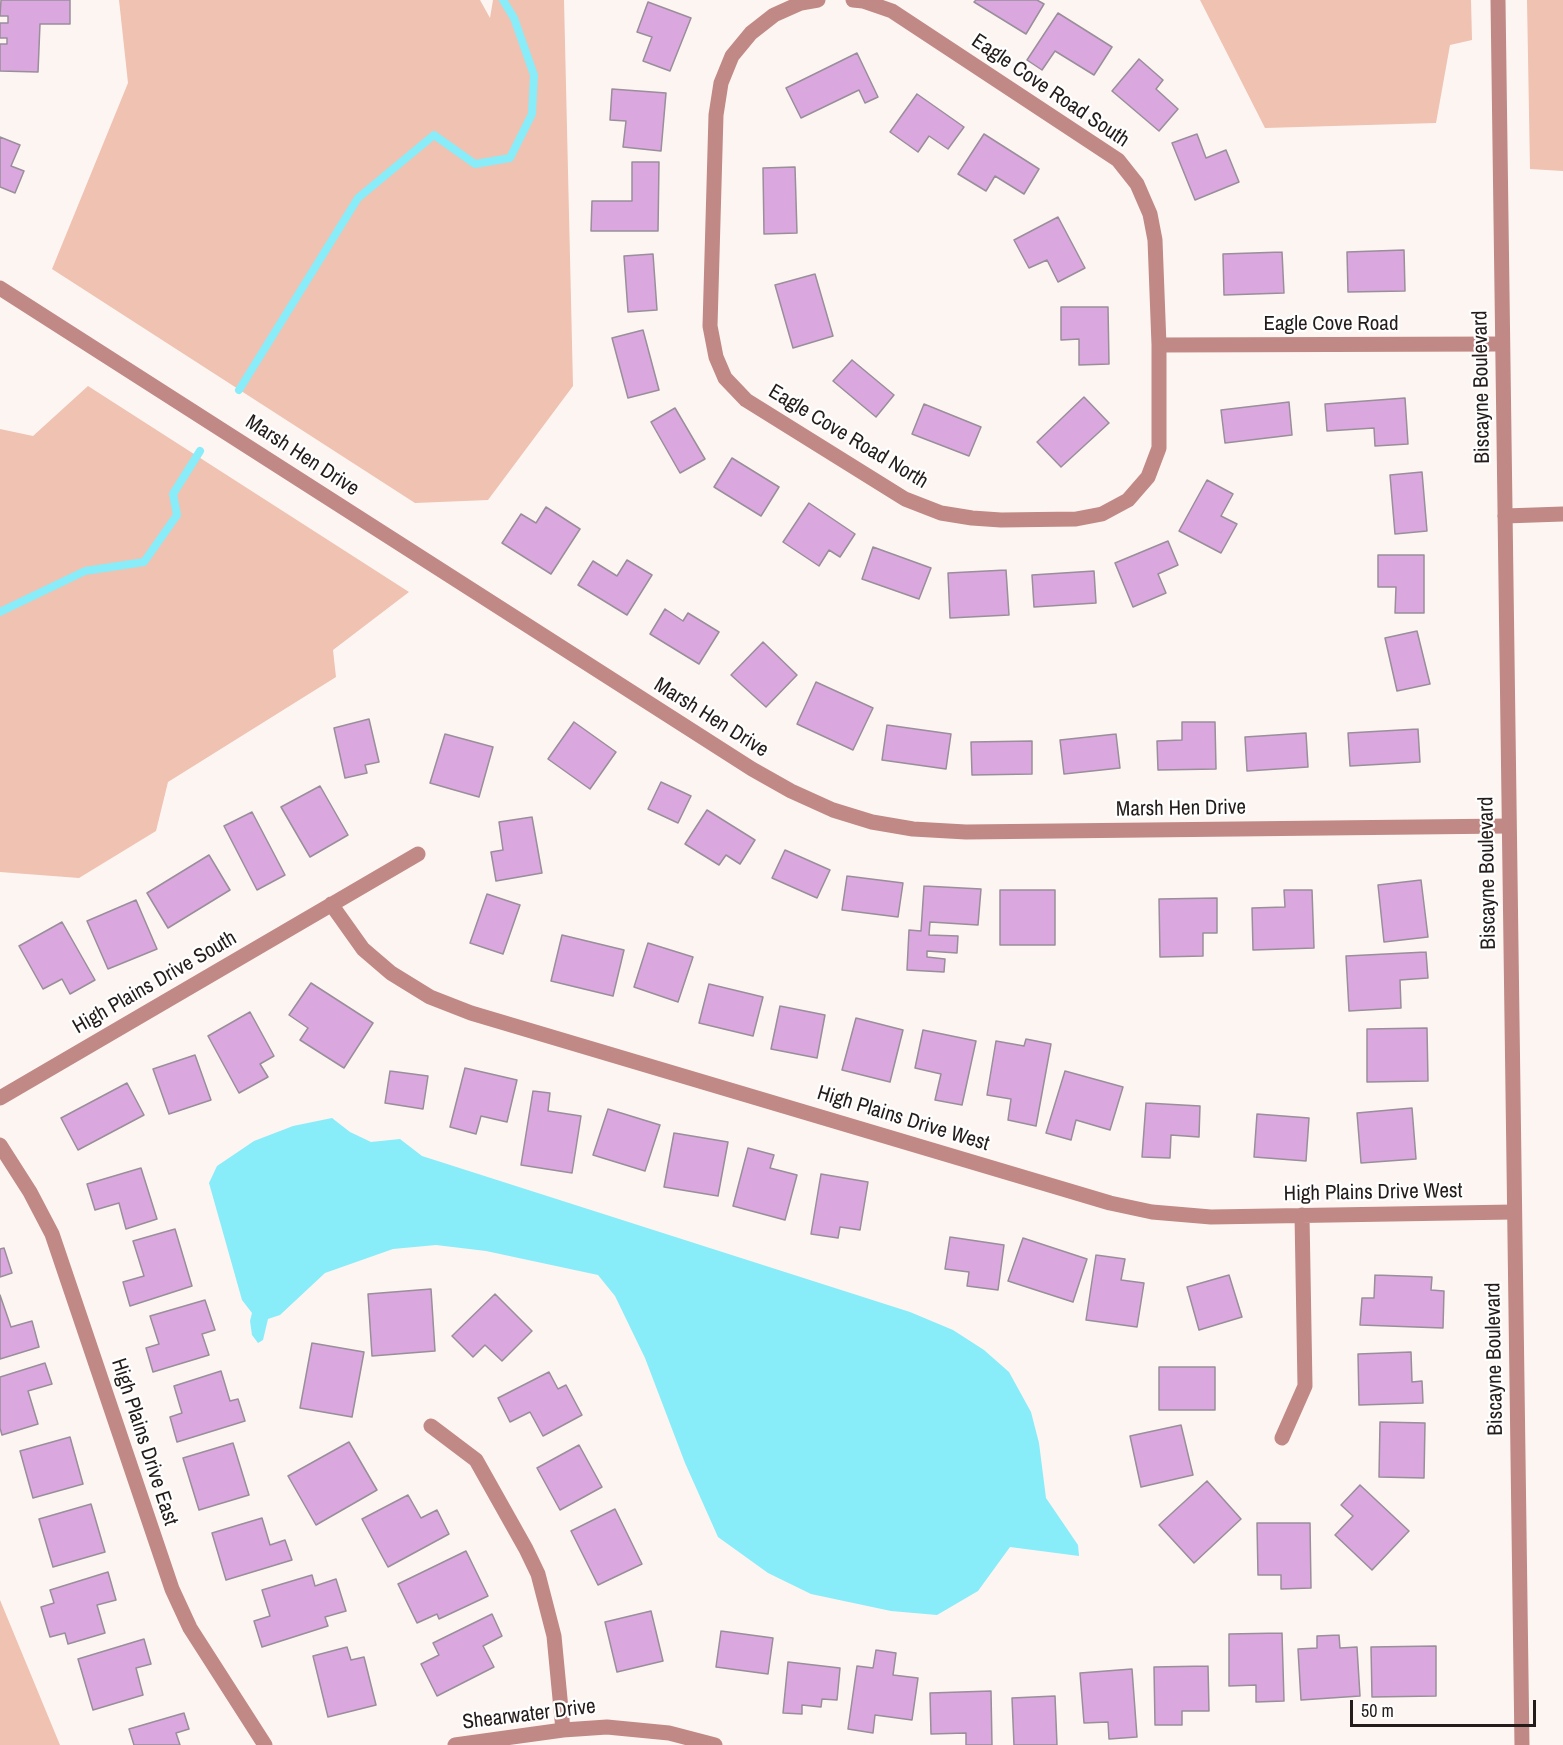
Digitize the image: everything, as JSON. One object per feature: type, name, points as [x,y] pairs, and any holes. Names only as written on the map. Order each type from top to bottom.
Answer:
[{"type":"street","name":"Eagle Cove Road North","points":[[818,0],[801,3],[774,15],[751,33],[732,56],[721,83],[716,115],[710,258],[710,326],[716,357],[725,378],[746,400],[905,499],[941,513],[1001,520],[1076,519],[1102,514],[1128,500],[1148,477],[1159,448],[1159,345]]},
{"type":"street","name":"Eagle Cove Road South","points":[[853,0],[892,11],[1118,160],[1137,184],[1150,214],[1155,240],[1159,345]]},
{"type":"street","name":"Biscayne Boulevard","points":[[1498,0],[1522,1745]]},
{"type":"street","name":"Marsh Hen Drive","points":[[0,288],[752,770],[791,792],[833,810],[872,822],[913,830],[966,832],[1508,826]]},
{"type":"street","name":"Eagle Cove Road","points":[[1159,345],[1502,344]]},
{"type":"street","points":[[1505,516],[1563,514]]},
{"type":"street","name":"High Plains Drive South","points":[[0,1098],[418,854]]},
{"type":"street","name":"High Plains Drive West","points":[[332,904],[363,949],[392,974],[430,997],[471,1013],[1110,1203],[1152,1212],[1211,1217],[1514,1212]]},
{"type":"street","name":"High Plains Drive East","points":[[0,1145],[30,1192],[52,1234],[172,1589],[190,1628],[265,1745]]},
{"type":"street","points":[[1282,1438],[1305,1386],[1302,1215]]},
{"type":"street","points":[[431,1426],[476,1460],[538,1574],[554,1636],[563,1730]]},
{"type":"street","name":"Shearwater Drive","points":[[454,1745],[563,1730],[607,1727],[669,1732],[715,1745]]},
{"type":"shaded area","points":[[119,0],[480,0],[490,18],[493,0],[564,0],[573,386],[488,500],[415,503],[52,269],[128,83]]},
{"type":"shaded area","points":[[1200,0],[1471,0],[1472,40],[1450,45],[1436,123],[1265,128]]},
{"type":"shaded area","points":[[1527,0],[1563,0],[1563,171],[1530,169]]},
{"type":"shaded area","points":[[88,386],[409,592],[333,650],[336,677],[168,782],[156,831],[79,878],[0,872],[0,429],[33,436]]},
{"type":"shaded area","points":[[0,1600],[60,1745],[0,1745]]},
{"type":"water","points":[[332,1118],[350,1132],[371,1142],[400,1139],[422,1156],[910,1312],[953,1330],[984,1350],[1009,1372],[1031,1412],[1039,1443],[1046,1498],[1078,1545],[1079,1556],[1010,1547],[978,1591],[937,1615],[891,1611],[811,1594],[768,1573],[718,1537],[685,1463],[645,1358],[615,1296],[598,1275],[486,1251],[436,1245],[393,1249],[325,1273],[280,1315],[268,1319],[263,1340],[258,1343],[252,1335],[250,1321],[252,1313],[242,1300],[209,1183],[217,1166],[254,1141],[293,1126]]},
{"type":"building","points":[[1,0],[70,0],[70,24],[40,24],[38,72],[0,71],[0,44],[7,44],[7,38],[0,38],[0,23],[8,23],[8,16],[0,16]]},
{"type":"building","points":[[976,0],[1037,0],[1044,4],[1026,34],[974,2]]},
{"type":"building","points":[[648,2],[691,18],[670,71],[643,61],[652,37],[637,32]]},
{"type":"building","points":[[1058,13],[1112,47],[1094,75],[1055,51],[1042,70],[1027,60]]},
{"type":"building","points":[[857,53],[878,97],[865,103],[859,90],[801,118],[786,88]]},
{"type":"building","points":[[1139,59],[1163,80],[1156,89],[1178,109],[1159,131],[1112,91]]},
{"type":"building","points":[[612,89],[666,93],[661,151],[623,147],[626,121],[610,120]]},
{"type":"building","points":[[917,94],[964,127],[948,149],[929,136],[918,152],[890,132]]},
{"type":"building","points":[[984,134],[1039,169],[1024,194],[995,176],[986,191],[958,174]]},
{"type":"building","points":[[1197,134],[1206,158],[1226,150],[1239,182],[1195,200],[1172,143]]},
{"type":"building","points":[[0,137],[20,145],[11,166],[24,171],[15,193],[0,187]]},
{"type":"building","points":[[632,162],[659,162],[658,231],[591,231],[592,201],[632,201]]},
{"type":"building","points":[[795,167],[797,233],[764,234],[763,168]]},
{"type":"building","points":[[1058,217],[1085,268],[1058,282],[1047,260],[1029,268],[1014,240]]},
{"type":"building","points":[[1404,250],[1405,291],[1348,292],[1347,252]]},
{"type":"building","points":[[1282,252],[1284,293],[1224,295],[1223,254]]},
{"type":"building","points":[[653,254],[657,310],[628,312],[624,256]]},
{"type":"building","points":[[815,274],[833,336],[793,348],[775,285]]},
{"type":"building","points":[[1061,307],[1108,307],[1109,364],[1079,365],[1079,339],[1061,340]]},
{"type":"building","points":[[643,330],[659,390],[628,398],[612,338]]},
{"type":"building","points":[[852,360],[894,395],[876,417],[833,381]]},
{"type":"building","points":[[1084,397],[1109,423],[1061,467],[1037,442]]},
{"type":"building","points":[[1405,398],[1408,444],[1375,446],[1374,428],[1327,431],[1325,404]]},
{"type":"building","points":[[1289,402],[1292,435],[1225,443],[1221,410]]},
{"type":"building","points":[[924,404],[981,427],[969,456],[912,434]]},
{"type":"building","points":[[675,408],[705,459],[680,473],[651,422]]},
{"type":"building","points":[[732,458],[779,487],[761,516],[714,487]]},
{"type":"building","points":[[1422,472],[1427,531],[1395,534],[1390,475]]},
{"type":"building","points":[[1207,480],[1233,494],[1221,516],[1237,524],[1221,553],[1179,531]]},
{"type":"building","points":[[809,503],[855,534],[840,557],[829,550],[819,566],[783,542]]},
{"type":"building","points":[[546,507],[580,529],[551,574],[502,543],[521,514],[536,523]]},
{"type":"building","points":[[1168,541],[1178,565],[1158,574],[1166,593],[1133,607],[1115,563]]},
{"type":"building","points":[[873,547],[931,568],[919,599],[862,579]]},
{"type":"building","points":[[1378,555],[1424,555],[1424,613],[1395,613],[1396,587],[1378,587]]},
{"type":"building","points":[[627,560],[652,575],[627,615],[578,585],[593,561],[617,576]]},
{"type":"building","points":[[1006,570],[1009,615],[950,618],[948,573]]},
{"type":"building","points":[[1094,571],[1096,603],[1034,607],[1032,575]]},
{"type":"building","points":[[665,609],[683,621],[688,613],[719,632],[699,664],[650,634]]},
{"type":"building","points":[[1417,631],[1430,684],[1397,691],[1385,638]]},
{"type":"building","points":[[763,642],[797,675],[766,707],[731,675]]},
{"type":"building","points":[[816,682],[873,708],[853,750],[797,724]]},
{"type":"building","points":[[369,719],[379,762],[365,765],[367,773],[345,778],[334,728]]},
{"type":"building","points":[[574,722],[616,752],[590,789],[548,759]]},
{"type":"building","points":[[1182,722],[1215,722],[1216,769],[1158,770],[1157,741],[1182,740]]},
{"type":"building","points":[[887,725],[951,734],[946,769],[882,760]]},
{"type":"building","points":[[1418,729],[1420,762],[1350,766],[1348,733]]},
{"type":"building","points":[[1306,733],[1308,767],[1247,771],[1245,737]]},
{"type":"building","points":[[445,734],[493,747],[479,797],[430,783]]},
{"type":"building","points":[[1116,734],[1120,768],[1064,774],[1060,740]]},
{"type":"building","points":[[1032,741],[1032,774],[972,775],[971,742]]},
{"type":"building","points":[[661,782],[691,796],[678,823],[648,809]]},
{"type":"building","points":[[320,786],[348,835],[310,857],[281,807]]},
{"type":"building","points":[[707,810],[755,840],[740,864],[726,855],[719,865],[685,844]]},
{"type":"building","points":[[252,812],[285,875],[257,890],[224,826]]},
{"type":"building","points":[[532,817],[542,873],[496,881],[491,852],[503,850],[499,822]]},
{"type":"building","points":[[785,850],[830,870],[817,898],[772,878]]},
{"type":"building","points":[[209,855],[230,890],[168,928],[147,893]]},
{"type":"building","points":[[847,876],[903,883],[898,917],[842,910]]},
{"type":"building","points":[[1421,880],[1428,937],[1384,942],[1378,885]]},
{"type":"building","points":[[924,886],[981,889],[978,925],[930,922],[929,935],[958,936],[957,953],[927,951],[927,957],[945,959],[944,972],[907,970],[909,930],[921,931]]},
{"type":"building","points":[[1000,890],[1055,890],[1055,945],[1000,945]]},
{"type":"building","points":[[1284,890],[1312,890],[1314,948],[1253,950],[1252,908],[1285,907]]},
{"type":"building","points":[[487,894],[520,905],[503,954],[470,943]]},
{"type":"building","points":[[1217,898],[1217,933],[1203,933],[1203,956],[1160,957],[1159,899]]},
{"type":"building","points":[[136,900],[157,949],[108,969],[87,921]]},
{"type":"building","points":[[62,922],[95,980],[70,994],[62,979],[43,989],[19,946]]},
{"type":"building","points":[[562,935],[624,950],[613,996],[551,981]]},
{"type":"building","points":[[648,943],[693,957],[678,1002],[634,987]]},
{"type":"building","points":[[1426,952],[1428,978],[1400,980],[1401,1008],[1349,1011],[1346,956]]},
{"type":"building","points":[[311,983],[373,1023],[344,1068],[300,1040],[308,1028],[289,1015]]},
{"type":"building","points":[[709,984],[763,997],[753,1036],[699,1023]]},
{"type":"building","points":[[780,1006],[825,1015],[817,1058],[771,1049]]},
{"type":"building","points":[[250,1012],[274,1056],[260,1064],[268,1077],[239,1093],[208,1036]]},
{"type":"building","points":[[856,1018],[903,1030],[890,1082],[842,1070]]},
{"type":"building","points":[[1427,1028],[1428,1081],[1367,1082],[1367,1029]]},
{"type":"building","points":[[923,1030],[976,1041],[962,1105],[935,1100],[941,1074],[915,1068]]},
{"type":"building","points":[[1026,1039],[1051,1044],[1036,1126],[1008,1120],[1011,1099],[987,1095],[996,1041],[1024,1046]]},
{"type":"building","points":[[195,1055],[211,1100],[169,1114],[153,1069]]},
{"type":"building","points":[[465,1068],[517,1080],[507,1122],[481,1116],[476,1134],[450,1127]]},
{"type":"building","points":[[390,1071],[428,1076],[423,1109],[385,1103]]},
{"type":"building","points":[[1065,1071],[1123,1087],[1110,1130],[1076,1120],[1071,1140],[1046,1133]]},
{"type":"building","points":[[127,1083],[144,1115],[78,1150],[61,1118]]},
{"type":"building","points":[[533,1091],[550,1093],[548,1111],[581,1116],[572,1173],[521,1165]]},
{"type":"building","points":[[1146,1103],[1200,1106],[1199,1137],[1171,1135],[1170,1158],[1142,1157]]},
{"type":"building","points":[[1412,1108],[1416,1159],[1361,1163],[1357,1113]]},
{"type":"building","points":[[608,1109],[660,1125],[645,1171],[593,1155]]},
{"type":"building","points":[[1257,1114],[1309,1118],[1306,1161],[1254,1157]]},
{"type":"building","points":[[674,1133],[728,1142],[718,1196],[664,1187]]},
{"type":"building","points":[[748,1148],[774,1155],[770,1168],[797,1175],[785,1220],[733,1206]]},
{"type":"building","points":[[141,1168],[157,1219],[126,1229],[119,1203],[95,1210],[87,1184]]},
{"type":"building","points":[[821,1174],[868,1182],[860,1230],[840,1227],[838,1238],[811,1234]]},
{"type":"building","points":[[175,1229],[192,1286],[130,1306],[123,1282],[144,1276],[133,1241]]},
{"type":"building","points":[[950,1237],[1004,1245],[998,1290],[967,1286],[969,1272],[945,1269]]},
{"type":"building","points":[[1023,1238],[1087,1259],[1073,1302],[1008,1281]]},
{"type":"building","points":[[4,1248],[12,1273],[0,1277],[0,1249]]},
{"type":"building","points":[[1096,1255],[1125,1259],[1121,1280],[1144,1283],[1137,1327],[1086,1320]]},
{"type":"building","points":[[1229,1275],[1242,1317],[1199,1330],[1187,1287]]},
{"type":"building","points":[[1375,1275],[1432,1277],[1431,1290],[1444,1291],[1443,1328],[1360,1325],[1362,1298],[1374,1298]]},
{"type":"building","points":[[431,1289],[435,1351],[372,1356],[368,1294]]},
{"type":"building","points":[[495,1294],[532,1331],[502,1361],[485,1345],[473,1357],[452,1336]]},
{"type":"building","points":[[0,1295],[11,1327],[32,1321],[39,1347],[0,1359]]},
{"type":"building","points":[[205,1300],[215,1330],[202,1334],[209,1355],[153,1372],[146,1348],[159,1344],[150,1316]]},
{"type":"building","points":[[312,1343],[364,1352],[352,1417],[300,1408]]},
{"type":"building","points":[[1411,1352],[1412,1382],[1422,1381],[1423,1403],[1359,1405],[1358,1354]]},
{"type":"building","points":[[45,1363],[52,1384],[28,1391],[38,1424],[2,1435],[0,1377]]},
{"type":"building","points":[[1159,1367],[1215,1367],[1215,1410],[1159,1410]]},
{"type":"building","points":[[221,1371],[230,1401],[238,1399],[245,1421],[177,1442],[170,1417],[182,1413],[174,1386]]},
{"type":"building","points":[[549,1372],[558,1389],[566,1385],[582,1415],[543,1436],[530,1412],[510,1422],[498,1398]]},
{"type":"building","points":[[1380,1422],[1425,1423],[1424,1478],[1379,1477]]},
{"type":"building","points":[[1181,1425],[1193,1475],[1141,1487],[1130,1436]]},
{"type":"building","points":[[70,1437],[83,1484],[33,1498],[20,1451]]},
{"type":"building","points":[[349,1442],[377,1490],[316,1525],[288,1476]]},
{"type":"building","points":[[233,1443],[249,1495],[199,1510],[183,1458]]},
{"type":"building","points":[[579,1445],[602,1487],[560,1510],[537,1468]]},
{"type":"building","points":[[1207,1481],[1241,1519],[1194,1563],[1159,1525]]},
{"type":"building","points":[[1360,1485],[1409,1531],[1372,1570],[1335,1535],[1353,1516],[1341,1505]]},
{"type":"building","points":[[408,1495],[421,1518],[437,1510],[449,1534],[388,1567],[362,1519]]},
{"type":"building","points":[[91,1504],[105,1552],[53,1567],[39,1519]]},
{"type":"building","points":[[615,1509],[642,1564],[598,1585],[571,1531]]},
{"type":"building","points":[[262,1518],[270,1545],[285,1540],[292,1560],[226,1580],[212,1533]]},
{"type":"building","points":[[1257,1523],[1310,1523],[1311,1588],[1281,1589],[1281,1575],[1258,1575]]},
{"type":"building","points":[[466,1551],[488,1596],[439,1619],[437,1614],[417,1623],[398,1584]]},
{"type":"building","points":[[108,1572],[116,1600],[97,1605],[105,1633],[68,1644],[65,1633],[50,1637],[41,1607],[54,1603],[50,1590]]},
{"type":"building","points":[[312,1575],[315,1586],[336,1579],[346,1611],[325,1617],[328,1626],[262,1647],[254,1621],[270,1616],[262,1590]]},
{"type":"building","points":[[651,1611],[663,1661],[617,1672],[605,1622]]},
{"type":"building","points":[[492,1614],[502,1636],[483,1646],[494,1667],[437,1696],[421,1664],[439,1655],[433,1643]]},
{"type":"building","points":[[721,1631],[773,1638],[768,1674],[716,1667]]},
{"type":"building","points":[[1282,1633],[1284,1701],[1256,1702],[1256,1685],[1229,1686],[1229,1634]]},
{"type":"building","points":[[1339,1635],[1340,1648],[1357,1647],[1360,1696],[1301,1700],[1298,1649],[1317,1648],[1317,1636]]},
{"type":"building","points":[[144,1639],[151,1664],[136,1668],[143,1695],[93,1710],[78,1659]]},
{"type":"building","points":[[1436,1646],[1436,1696],[1372,1697],[1371,1647]]},
{"type":"building","points":[[347,1647],[351,1660],[364,1657],[376,1705],[328,1717],[313,1656]]},
{"type":"building","points":[[876,1650],[896,1653],[893,1675],[918,1678],[912,1720],[875,1715],[873,1733],[848,1729],[857,1666],[873,1668]]},
{"type":"building","points":[[788,1662],[840,1668],[837,1700],[822,1699],[821,1707],[802,1705],[802,1714],[783,1713]]},
{"type":"building","points":[[1208,1666],[1209,1711],[1182,1711],[1182,1725],[1155,1725],[1154,1667]]},
{"type":"building","points":[[1132,1669],[1137,1737],[1109,1739],[1108,1722],[1084,1723],[1080,1673]]},
{"type":"building","points":[[991,1691],[992,1745],[966,1745],[966,1733],[931,1734],[930,1693]]},
{"type":"building","points":[[1055,1696],[1057,1745],[1014,1745],[1012,1698]]},
{"type":"building","points":[[184,1713],[189,1729],[176,1733],[180,1745],[134,1745],[129,1729]]},
{"type":"waterway","points":[[239,390],[358,198],[434,135],[475,164],[510,158],[532,114],[534,75],[514,18],[503,0]]},
{"type":"waterway","points":[[0,612],[85,571],[144,562],[177,515],[173,494],[200,451]]}]
